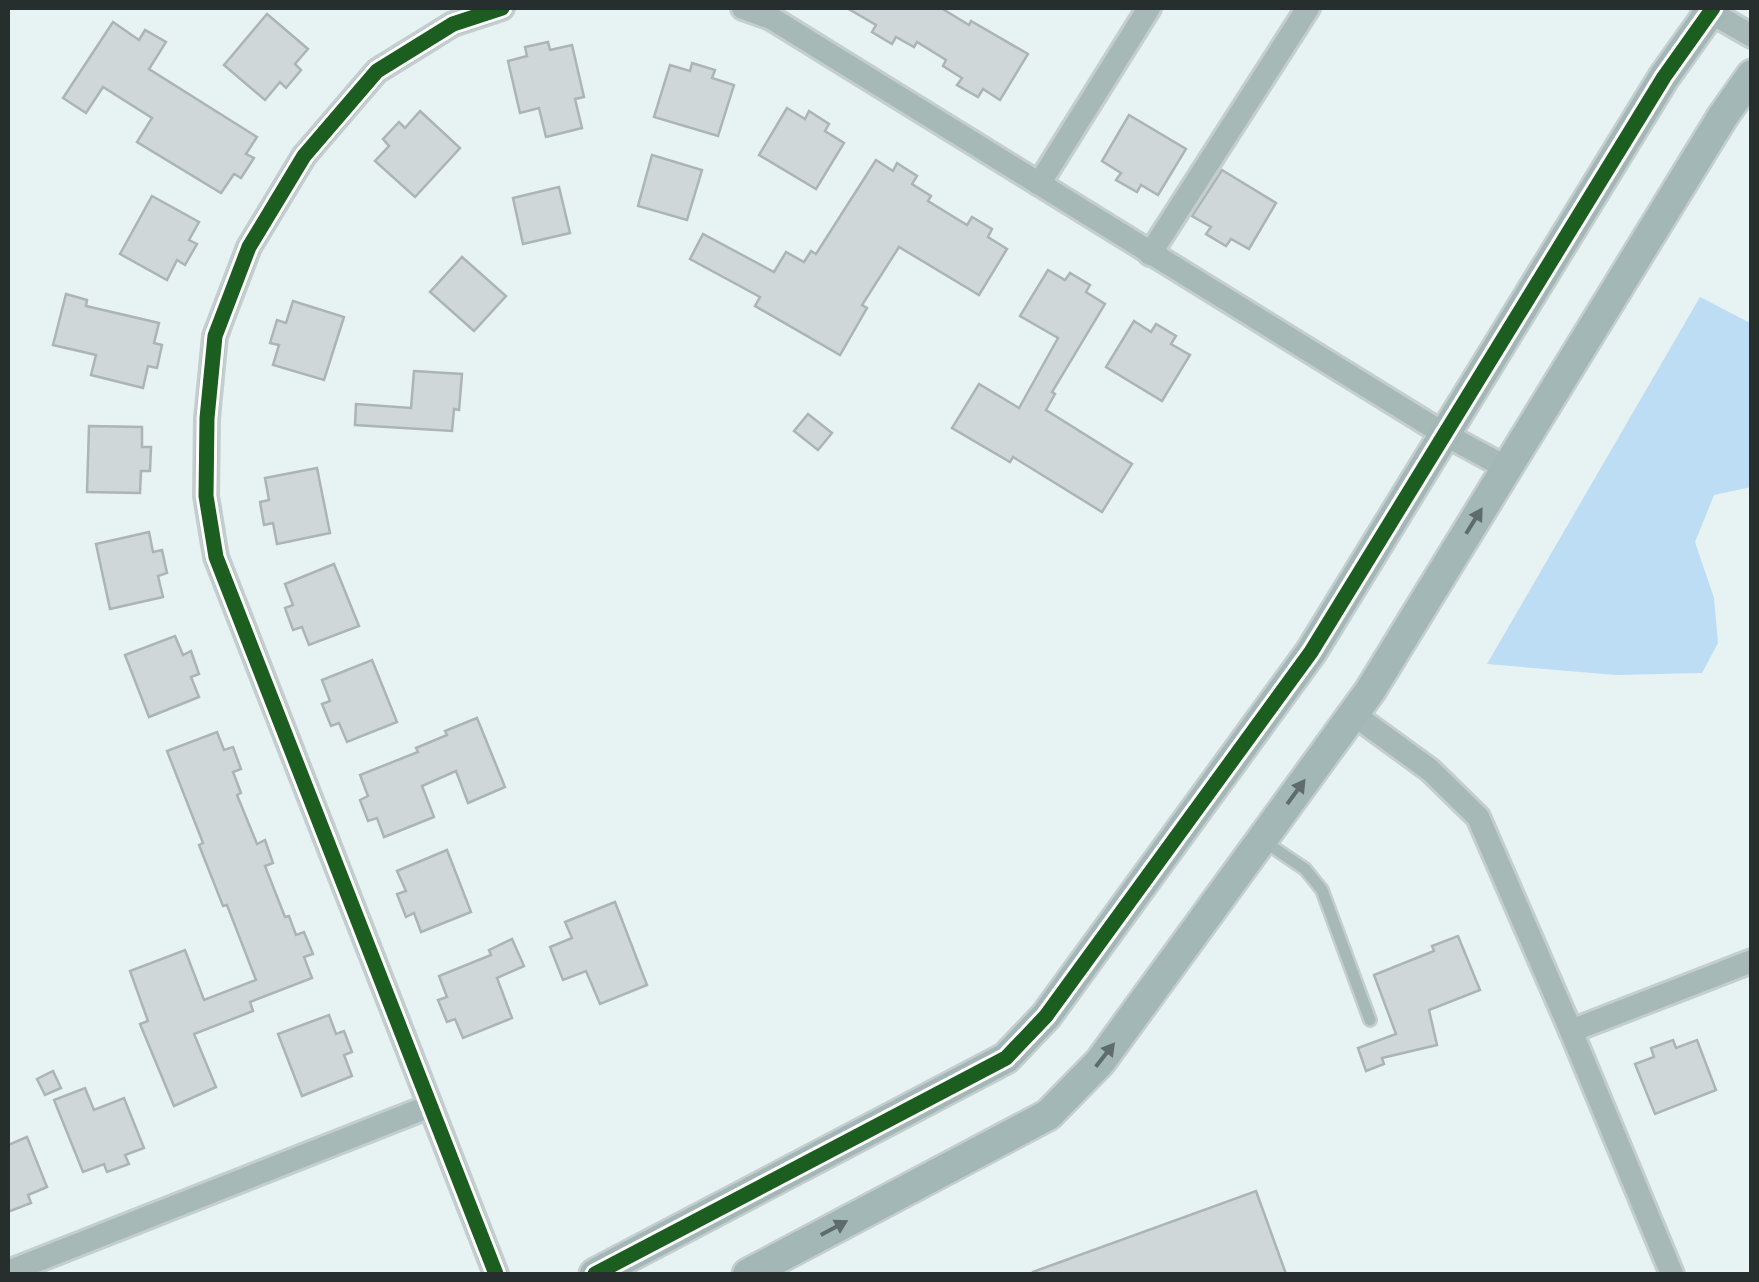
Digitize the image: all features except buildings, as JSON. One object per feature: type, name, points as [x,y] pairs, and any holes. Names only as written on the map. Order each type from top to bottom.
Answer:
[{"type":"street","points":[[496,1274],[216,557],[206,496],[207,418],[215,336],[249,247],[304,156],[377,71],[453,24],[502,8]]},
{"type":"street","points":[[742,8],[771,18],[1444,434],[1507,468]]},
{"type":"street","points":[[1038,184],[1149,8]]},
{"type":"street","points":[[1150,254],[1308,8]]},
{"type":"street","points":[[595,1274],[1006,1058],[1046,1016],[1311,652],[1709,9],[1752,36]]},
{"type":"street","points":[[748,1274],[1048,1115],[1100,1062],[1353,714],[1752,75]]},
{"type":"street","points":[[1353,714],[1430,770],[1478,817],[1672,1274]]},
{"type":"street","points":[[1570,1031],[1752,962]]},
{"type":"street","points":[[8,1272],[430,1106]]},
{"type":"lane","points":[[1262,840],[1305,870],[1322,890],[1370,1020]]},
{"type":"water","points":[[1700,297],[1752,324],[1751,487],[1714,495],[1695,542],[1714,598],[1718,643],[1702,673],[1616,675],[1487,664]]},
{"type":"cycle path","points":[[496,1274],[216,557],[206,496],[207,418],[215,336],[249,247],[304,156],[377,71],[453,24],[502,8]]},
{"type":"cycle path","points":[[595,1274],[1006,1058],[1046,1016],[1311,652],[1664,77],[1713,8]]}]
